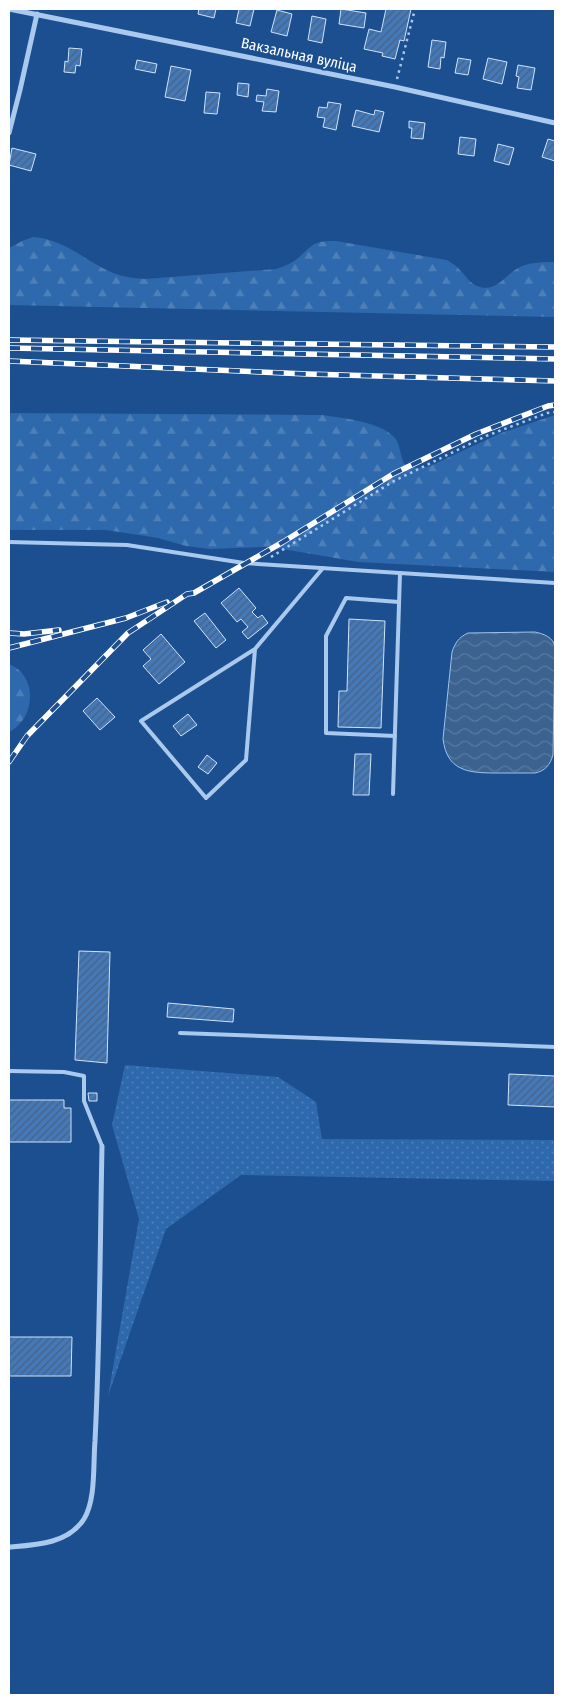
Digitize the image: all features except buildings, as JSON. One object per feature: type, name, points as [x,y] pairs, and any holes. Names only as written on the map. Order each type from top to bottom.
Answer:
[{"type":"street","name":"Вакзальная вуліца","points":[[9,9],[395,87],[555,123]]},
{"type":"street","points":[[9,133],[37,14]]},
{"type":"street","points":[[9,1547],[59,1540],[74,1530],[83,1520],[91,1504],[96,1410],[102,1146]]},
{"type":"lane","points":[[9,542],[127,545],[259,564],[555,583]]},
{"type":"lane","points":[[254,649],[246,760],[206,798],[141,721],[254,649],[323,568]]},
{"type":"lane","points":[[393,794],[400,573]]},
{"type":"lane","points":[[395,736],[326,733],[326,636],[346,598],[399,602]]},
{"type":"lane","points":[[180,1032],[555,1047]]},
{"type":"lane","points":[[9,1070],[64,1072],[84,1076],[84,1101],[102,1146]]},
{"type":"path","points":[[395,87],[415,9]]},
{"type":"path","points":[[259,564],[394,481],[486,436],[547,413],[555,412]]},
{"type":"green space","points":[[33,237],[64,246],[115,274],[145,279],[276,269],[294,261],[316,243],[328,241],[447,260],[474,284],[484,288],[495,285],[524,265],[555,262],[555,317],[9,305],[9,248]]},
{"type":"green space","points":[[9,413],[322,415],[363,422],[383,429],[397,441],[404,464],[417,468],[430,466],[501,433],[555,415],[555,572],[358,562],[264,547],[210,549],[106,530],[9,530]]},
{"type":"green space","points":[[9,664],[25,677],[30,697],[29,708],[24,717],[18,726],[9,732]]},
{"type":"green space","points":[[125,1065],[278,1077],[316,1102],[322,1139],[555,1140],[555,1181],[241,1175],[166,1229],[108,1396],[139,1219],[112,1125]]},
{"type":"water","points":[[535,632],[550,638],[555,647],[553,755],[547,767],[535,773],[486,773],[468,771],[454,764],[445,750],[443,739],[454,646],[460,638],[468,633]]},
{"type":"railway","points":[[9,340],[555,347]]},
{"type":"railway","points":[[9,348],[555,359]]},
{"type":"railway","points":[[9,361],[307,374],[555,381]]},
{"type":"railway","points":[[9,762],[27,736],[128,633],[187,594],[194,593],[283,542],[393,474],[476,434],[555,405]]},
{"type":"railway","points":[[9,648],[126,618],[167,602]]},
{"type":"railway","points":[[9,633],[24,634],[59,630]]}]
